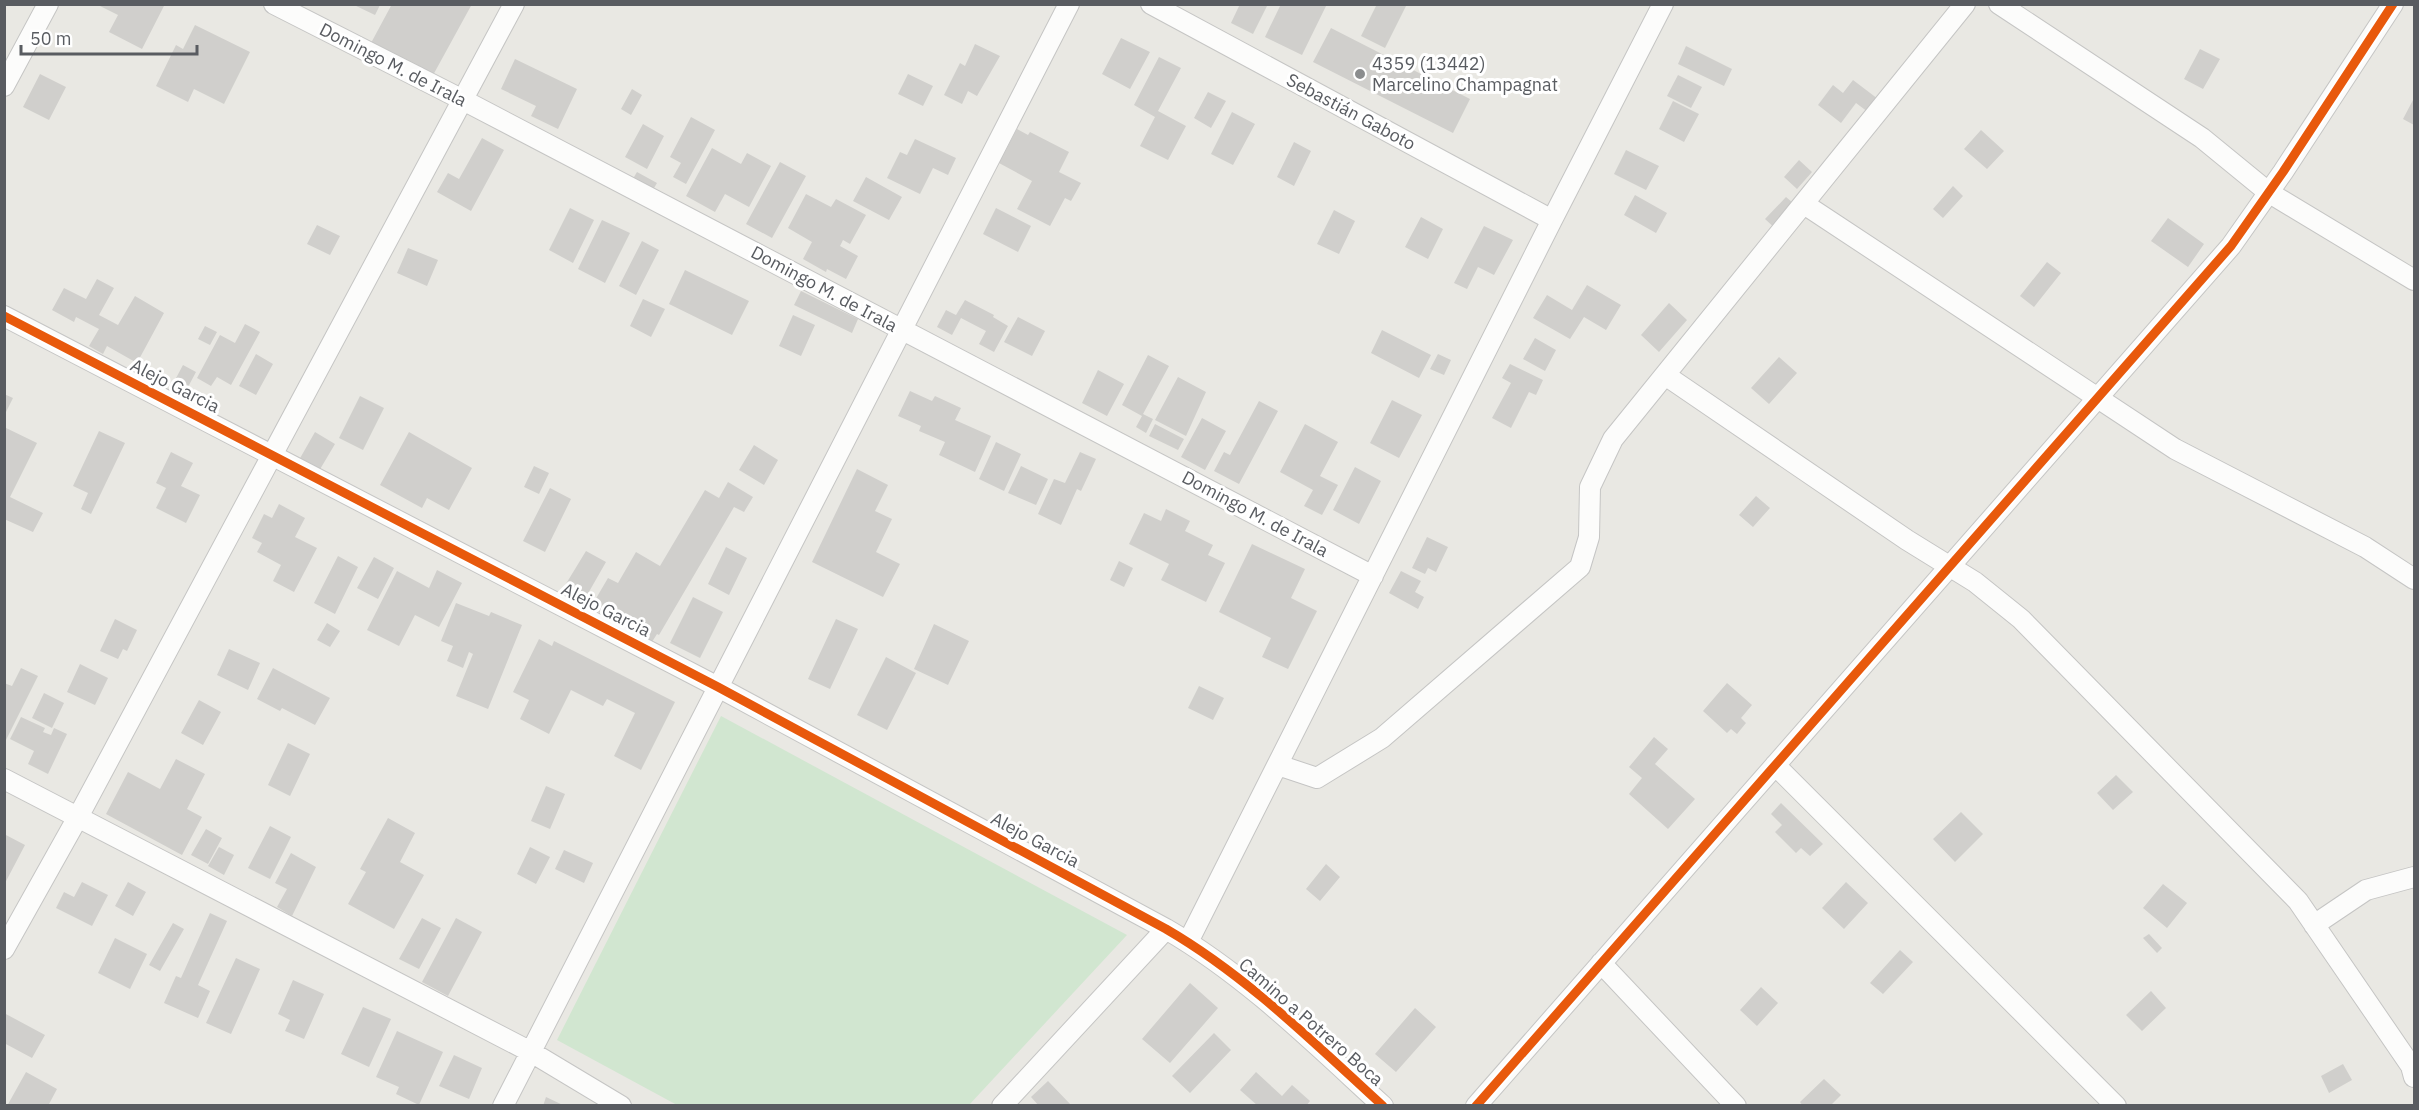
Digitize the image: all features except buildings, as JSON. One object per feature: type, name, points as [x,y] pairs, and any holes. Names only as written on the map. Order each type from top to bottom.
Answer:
[{"type":"street","points":[[4,87],[48,4]]},
{"type":"street","name":"Domingo M. de Irala","points":[[274,4],[463,100],[1373,576]]},
{"type":"street","points":[[4,949],[78,817],[514,4]]},
{"type":"street","points":[[503,1106],[1068,4]]},
{"type":"street","name":"Sebastián Gaboto","points":[[1151,4],[1552,220]]},
{"type":"street","points":[[1188,942],[1663,4]]},
{"type":"street","points":[[1278,765],[1317,778],[1382,738],[1580,567],[1589,537],[1590,487],[1598,466],[1613,439],[1965,4]]},
{"type":"street","points":[[1999,4],[2202,138],[2268,192],[2415,280]]},
{"type":"street","points":[[1476,1106],[2230,246],[2393,4]]},
{"type":"street","points":[[1804,204],[2175,449],[2364,547],[2415,579]]},
{"type":"street","name":"Alejo Garcia","points":[[4,316],[718,687],[1188,942]]},
{"type":"street","points":[[1665,375],[1949,567],[1975,582],[2021,619],[2298,901],[2411,1066],[2415,1077]]},
{"type":"street","points":[[1775,765],[2116,1106]]},
{"type":"street","points":[[4,779],[531,1052],[621,1106]]},
{"type":"street","points":[[2314,925],[2366,890],[2415,877]]},
{"type":"street","points":[[1002,1106],[1166,930]]},
{"type":"street","name":"Camino a Potrero Boca","points":[[1188,942],[1257,992],[1383,1106]]},
{"type":"street","points":[[1601,963],[1736,1106]]},
{"type":"green space","points":[[721,716],[1127,935],[969,1105],[677,1105],[557,1040]]},
{"type":"cycle path","points":[[1476,1106],[2231,246],[2283,172],[2393,4]]},
{"type":"cycle path","points":[[4,316],[718,687],[1166,929],[1252,989],[1383,1106]]},
{"type":"place","name":"4359 (13442) Marcelino Champagnat","points":[[1360,74]]}]
